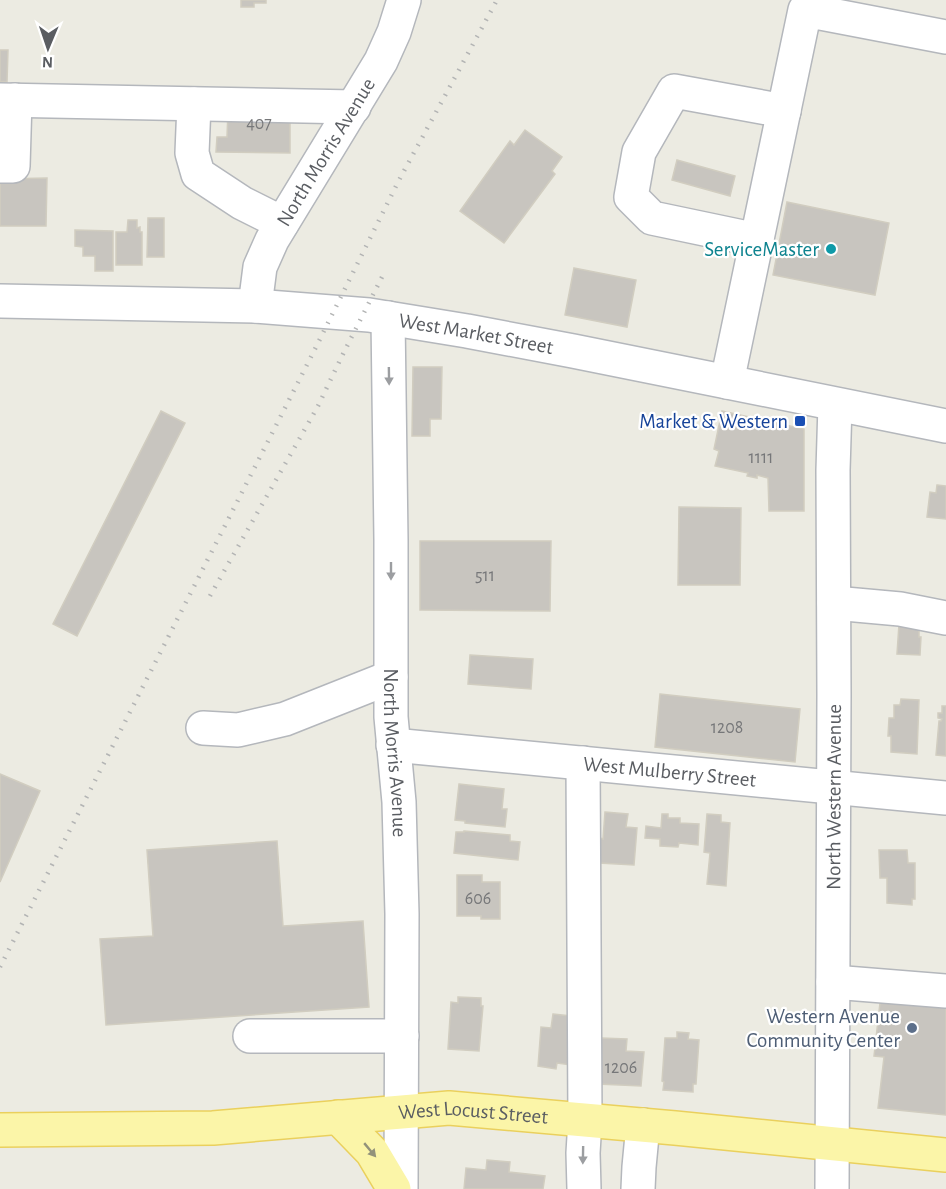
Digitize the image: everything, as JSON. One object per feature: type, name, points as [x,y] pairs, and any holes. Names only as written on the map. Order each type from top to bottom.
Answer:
[{"type":"main road","name":"West Locust Street","points":[[0,1130],[213,1128],[449,1108],[946,1155]]},
{"type":"main road","points":[[338,1117],[372,1152],[394,1189]]},
{"type":"street","name":"North Morris Avenue","points":[[255,306],[260,267],[272,240],[381,61],[394,32],[404,0]]},
{"type":"street","points":[[727,382],[806,10],[946,37]]},
{"type":"street","points":[[757,240],[652,218],[631,197],[639,152],[674,92],[784,111]]},
{"type":"street","points":[[0,166],[13,166],[7,100],[354,107]]},
{"type":"street","points":[[194,104],[192,153],[198,174],[242,203],[282,223]]},
{"type":"street","name":"West Market Street","points":[[0,301],[255,306],[388,318],[573,351],[946,426]]},
{"type":"street","name":"North Morris Avenue","points":[[388,318],[392,540],[390,717],[399,802],[402,902],[401,1189]]},
{"type":"street","name":"North Western Avenue","points":[[832,1189],[835,405]]},
{"type":"street","points":[[834,603],[900,609],[946,618]]},
{"type":"street","points":[[203,728],[238,730],[285,719],[391,677]]},
{"type":"street","name":"West Mulberry Street","points":[[393,746],[946,798]]},
{"type":"street","points":[[583,763],[584,1189]]},
{"type":"street","points":[[832,982],[946,991]]},
{"type":"street","points":[[250,1036],[402,1036]]},
{"type":"street","points":[[638,1189],[643,1125]]},
{"type":"building","points":[[241,0],[266,0],[266,3],[254,3],[254,7],[241,7]]},
{"type":"building","points":[[0,50],[8,50],[7,82],[0,82]]},
{"type":"building","points":[[228,110],[290,111],[290,153],[216,152],[217,137],[227,137]]},
{"type":"building","points":[[525,130],[562,157],[552,171],[555,174],[504,243],[460,211],[510,141],[514,145]]},
{"type":"building","points":[[677,160],[735,176],[730,196],[672,180]]},
{"type":"building","points":[[47,178],[46,226],[0,226],[0,179]]},
{"type":"building","name":"ServiceMaster","points":[[787,202],[889,223],[875,295],[773,275]]},
{"type":"building","points":[[148,218],[164,218],[164,257],[147,257]]},
{"type":"building","points":[[128,220],[137,220],[137,228],[140,227],[140,232],[142,232],[142,265],[116,265],[116,232],[127,232]]},
{"type":"building","points":[[75,230],[113,231],[113,271],[95,271],[95,256],[83,256],[83,247],[75,246]]},
{"type":"building","points":[[574,268],[636,280],[627,327],[565,315]]},
{"type":"building","points":[[413,367],[442,367],[441,419],[430,419],[430,436],[412,436]]},
{"type":"building","points":[[161,411],[185,423],[77,636],[53,624]]},
{"type":"building","points":[[722,411],[804,429],[804,511],[769,511],[768,478],[757,475],[757,478],[747,476],[748,473],[715,466],[719,451],[714,449]]},
{"type":"building","points":[[937,485],[946,486],[946,519],[927,517],[930,492],[936,493]]},
{"type":"building","points":[[679,507],[741,508],[740,585],[678,585]]},
{"type":"building","points":[[420,541],[551,541],[550,611],[420,610]]},
{"type":"building","points":[[899,624],[919,625],[920,655],[897,654]]},
{"type":"building","points":[[470,655],[533,659],[531,689],[468,684]]},
{"type":"building","points":[[660,694],[800,709],[795,762],[655,747]]},
{"type":"building","points":[[901,699],[919,700],[917,754],[891,752],[891,736],[888,736],[889,718],[894,718],[894,705],[900,705]]},
{"type":"building","points":[[942,706],[946,706],[946,756],[936,755],[939,721],[942,719],[938,718],[938,713],[942,713]]},
{"type":"building","points":[[0,774],[40,791],[0,882]]},
{"type":"building","points":[[459,784],[504,789],[502,809],[507,809],[505,827],[455,820]]},
{"type":"building","points":[[605,812],[628,814],[626,827],[637,828],[634,865],[599,863],[600,838],[603,839]]},
{"type":"building","points":[[662,814],[668,814],[668,818],[680,818],[680,823],[699,824],[698,845],[679,843],[678,847],[660,846],[660,839],[645,838],[646,826],[661,828]]},
{"type":"building","points":[[707,814],[721,815],[721,822],[730,823],[726,886],[707,884],[710,853],[704,852]]},
{"type":"building","points":[[456,832],[510,835],[510,841],[520,842],[518,860],[454,853]]},
{"type":"building","points":[[277,841],[283,926],[363,921],[369,1007],[106,1025],[100,939],[153,936],[147,850]]},
{"type":"building","points":[[879,850],[907,850],[908,863],[915,863],[915,899],[912,899],[912,905],[887,903],[887,878],[880,878]]},
{"type":"building","points":[[457,875],[482,875],[482,882],[500,882],[500,919],[457,916]]},
{"type":"building","name":"Western Avenue Community Center","points":[[881,994],[946,1000],[946,1115],[878,1108],[884,1057],[874,1056]]},
{"type":"building","points":[[458,997],[481,998],[481,1006],[483,1006],[479,1051],[448,1049],[451,1002],[458,1003]]},
{"type":"building","points":[[553,1014],[571,1016],[571,1065],[557,1063],[556,1069],[538,1066],[541,1027],[551,1028]]},
{"type":"building","points":[[677,1032],[689,1033],[688,1039],[699,1040],[696,1084],[693,1084],[693,1092],[663,1090],[665,1038],[677,1038]]},
{"type":"building","points":[[601,1038],[627,1039],[626,1051],[644,1052],[641,1086],[598,1084]]},
{"type":"building","points":[[487,1160],[510,1162],[509,1172],[545,1176],[543,1189],[464,1189],[466,1168],[486,1170]]},
{"type":"railway","points":[[0,967],[398,182],[497,0]]},
{"type":"railway","points":[[210,596],[318,406],[382,277]]},
{"type":"place","name":"ServiceMaster","points":[[831,249]]},
{"type":"place","name":"Market & Western","points":[[800,421]]},
{"type":"place","name":"Western Avenue Community Center","points":[[912,1028]]}]
